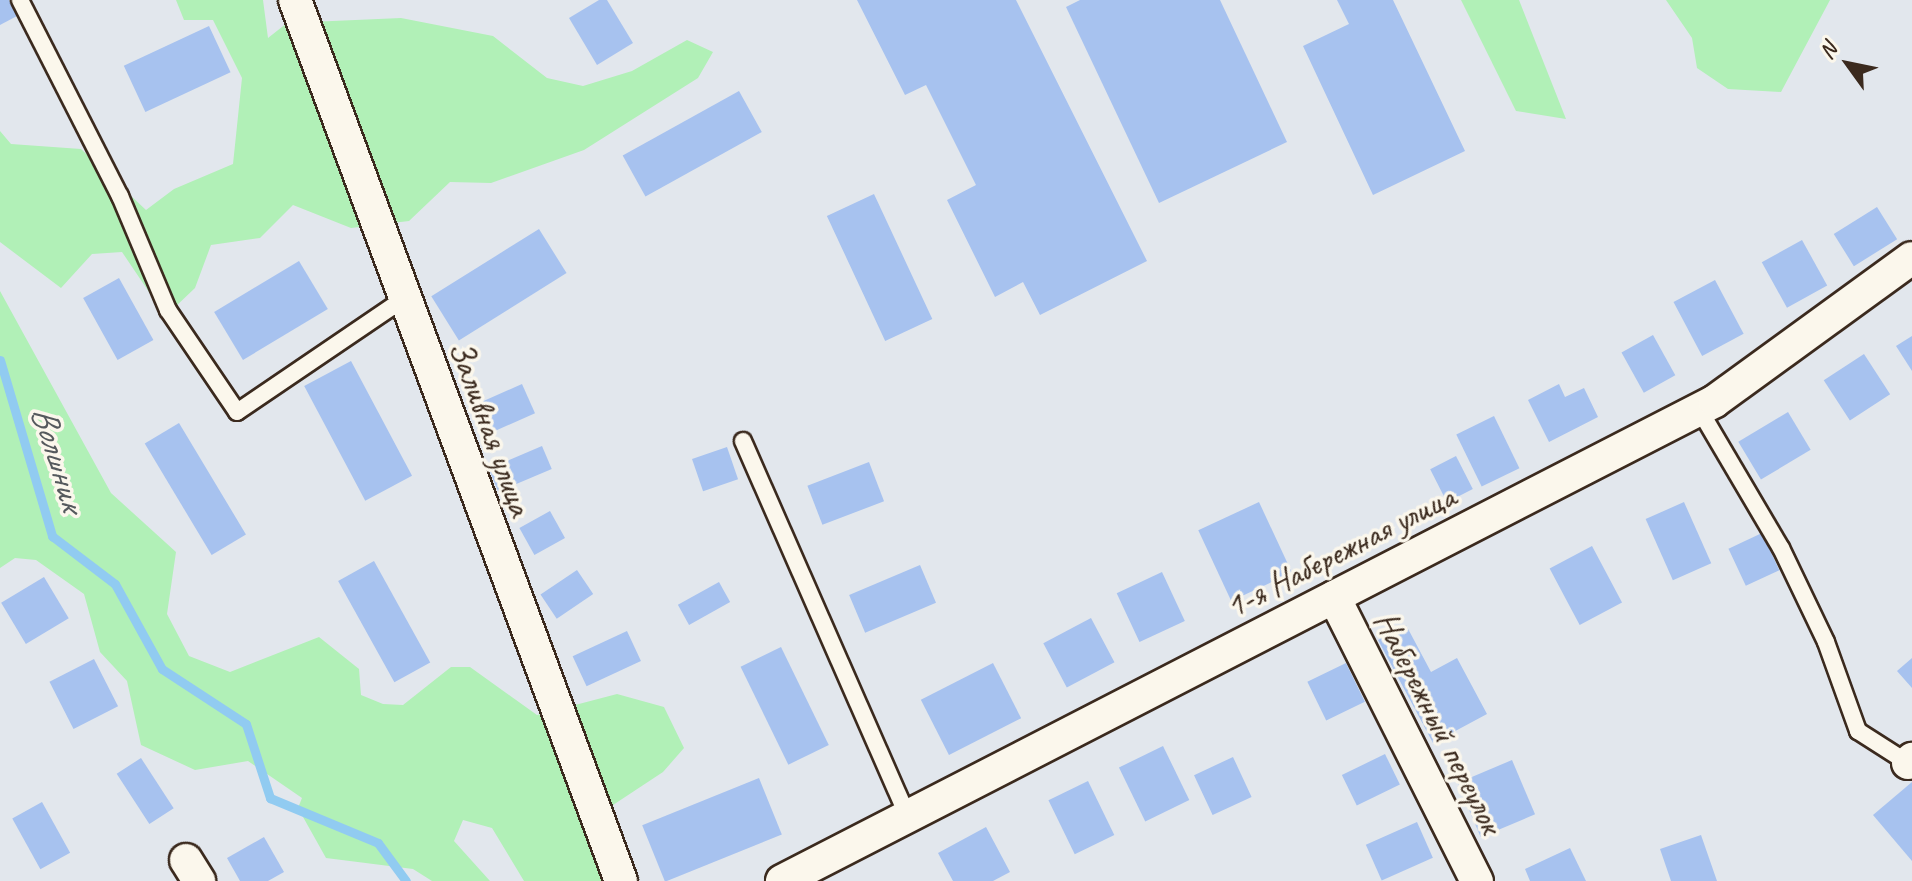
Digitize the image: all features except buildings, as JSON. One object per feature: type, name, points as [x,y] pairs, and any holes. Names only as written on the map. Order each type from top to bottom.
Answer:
[{"type":"street","name":"Заливная улица","points":[[295,0],[403,299],[621,881]]},
{"type":"street","name":"1-я Набережная улица","points":[[782,881],[1699,409],[1912,258]]},
{"type":"street","name":"Набережный переулок","points":[[1334,597],[1477,881]]},
{"type":"lane","points":[[20,0],[120,196],[168,310],[237,412],[403,299]]},
{"type":"lane","points":[[1699,409],[1781,548],[1826,642],[1858,731],[1910,761]]},
{"type":"lane","points":[[743,441],[908,817]]},
{"type":"green space","points":[[176,0],[263,0],[268,38],[287,23],[401,18],[493,36],[547,78],[583,86],[632,71],[687,40],[713,52],[698,78],[584,150],[491,183],[450,182],[409,221],[351,228],[293,205],[260,238],[211,245],[195,288],[174,308],[151,295],[122,252],[92,254],[61,288],[0,242],[0,131],[11,144],[81,149],[146,210],[174,189],[233,164],[242,78],[213,20],[184,20]]},
{"type":"green space","points":[[1461,0],[1519,0],[1566,119],[1516,111]]},
{"type":"green space","points":[[1666,0],[1830,0],[1781,92],[1728,89],[1697,68],[1692,38]]},
{"type":"green space","points":[[0,291],[111,493],[176,552],[167,614],[189,656],[230,672],[319,637],[359,669],[361,695],[383,704],[403,705],[451,667],[470,667],[537,715],[617,694],[664,707],[684,748],[663,772],[613,805],[617,881],[524,881],[492,828],[463,820],[454,841],[490,881],[432,881],[413,869],[326,858],[298,808],[302,798],[248,761],[195,770],[141,745],[127,681],[100,652],[84,594],[36,560],[15,558],[0,568]]},
{"type":"waterway","name":"Волшник","points":[[0,360],[52,536],[115,584],[162,669],[246,724],[270,798],[378,843],[406,881]]}]
